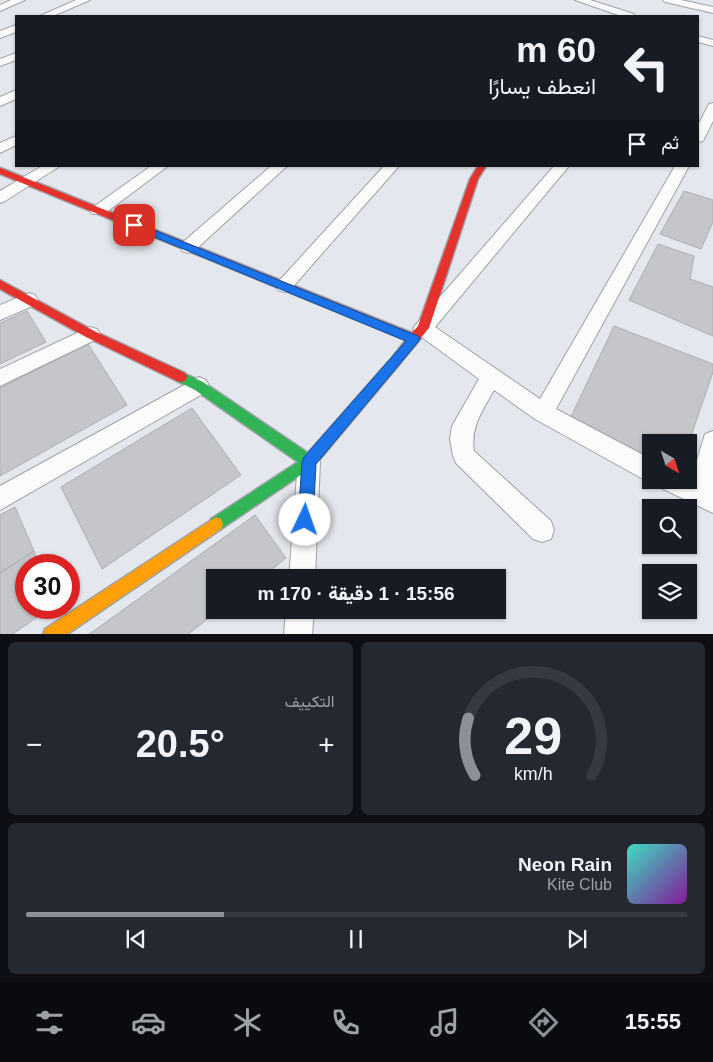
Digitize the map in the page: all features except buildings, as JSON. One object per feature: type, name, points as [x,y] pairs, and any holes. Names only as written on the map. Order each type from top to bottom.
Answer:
[{"type":"street","points":[[0,8],[20,0]]},
{"type":"street","points":[[48,15],[85,0]]},
{"type":"street","points":[[580,0],[601,3],[628,15]]},
{"type":"street","points":[[668,0],[681,5],[713,10]]},
{"type":"street","points":[[590,15],[601,3]]},
{"type":"street","points":[[699,38],[713,44]]},
{"type":"street","points":[[0,64],[15,56]]},
{"type":"street","points":[[0,102],[15,94]]},
{"type":"street","points":[[699,138],[713,107]]},
{"type":"street","points":[[699,140],[713,146]]},
{"type":"street","points":[[0,149],[15,141]]},
{"type":"street","points":[[0,198],[51,167]]},
{"type":"street","points":[[98,211],[160,167]]},
{"type":"street","points":[[188,247],[279,167]]},
{"type":"street","points":[[284,286],[391,167]]},
{"type":"street","points":[[419,334],[474,179],[481,167]]},
{"type":"street","points":[[51,634],[309,462],[561,167]]},
{"type":"street","points":[[543,413],[681,167]]},
{"type":"street","points":[[0,171],[284,286],[419,334],[490,376],[543,413],[642,466]]},
{"type":"street","points":[[0,284],[90,334],[199,386],[309,462]]},
{"type":"street","points":[[0,314],[29,300]]},
{"type":"street","points":[[0,378],[90,334]]},
{"type":"street","points":[[490,376],[463,426],[461,439],[464,456],[542,530]]},
{"type":"street","points":[[0,499],[199,386]]},
{"type":"street","points":[[687,489],[706,499],[713,440]]},
{"type":"street","points":[[303,569],[309,462]]},
{"type":"street","points":[[298,634],[299,619]]},
{"type":"traffic: fast","points":[[216,524],[309,462],[393,364]]},
{"type":"traffic: fast","points":[[181,377],[199,386],[309,462]]},
{"type":"traffic: slow","points":[[52,634],[216,524]]},
{"type":"traffic: jam","points":[[393,364],[423,328],[474,179],[481,167]]},
{"type":"traffic: jam","points":[[0,171],[414,339]]},
{"type":"traffic: jam","points":[[0,284],[90,334],[181,377]]},
{"type":"route","points":[[134,225],[414,339],[309,462],[305,520]]}]
